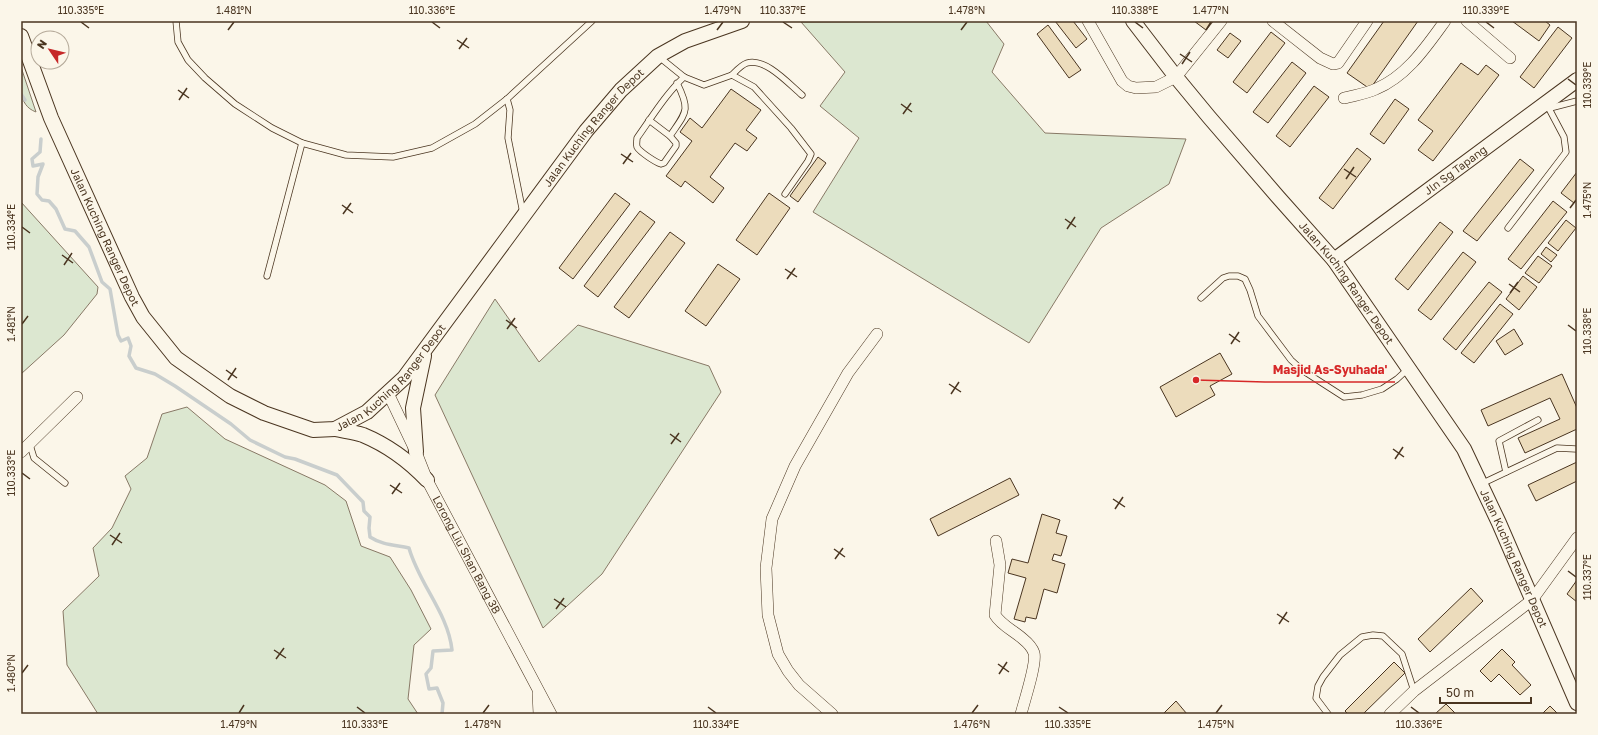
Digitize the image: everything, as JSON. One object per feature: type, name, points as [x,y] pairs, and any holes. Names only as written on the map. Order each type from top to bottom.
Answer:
[{"type":"street","name":"Jalan Kuching Ranger Depot","points":[[21,36],[26,61],[132,297],[143,317],[176,358],[230,396],[264,413],[313,430],[335,428],[367,412],[404,378],[586,131],[620,90],[658,56],[685,41],[742,21]]},
{"type":"street","points":[[1088,21],[1122,82],[1128,86],[1136,88],[1156,87],[1176,77],[1221,21]]},
{"type":"street","name":"Jalan Kuching Ranger Depot","points":[[1133,21],[1176,77],[1278,197],[1334,260],[1464,449],[1481,484],[1577,703]]},
{"type":"street","points":[[1273,21],[1320,58],[1333,64],[1338,63],[1367,21]]},
{"type":"street","points":[[1344,98],[1366,93],[1393,80],[1415,61],[1445,21]]},
{"type":"street","points":[[1466,21],[1510,58]]},
{"type":"street","name":"Jln Sg Tapang","points":[[1334,260],[1547,105],[1577,80]]},
{"type":"street","points":[[832,714],[799,685],[788,671],[778,654],[768,615],[767,561],[772,519],[795,466],[848,373],[877,334]]},
{"type":"street","points":[[416,452],[413,408],[427,348]]},
{"type":"street","name":"Lorong Liu Shan Bang 3B","points":[[388,393],[416,452],[427,480],[551,714]]},
{"type":"street","points":[[25,448],[77,397]]},
{"type":"street","points":[[335,428],[362,435],[384,446],[413,466],[427,480]]},
{"type":"street","points":[[1390,714],[1414,691],[1532,600],[1577,538]]},
{"type":"street","points":[[996,541],[1000,565],[995,615],[1001,624],[1028,643],[1034,654],[1033,666],[1021,714]]},
{"type":"street","points":[[538,690],[539,714]]},
{"type":"lane","points":[[176,21],[178,42],[188,60],[205,78],[235,104],[272,128],[302,143],[346,155],[393,156],[432,148],[475,124],[507,99],[592,21]]},
{"type":"lane","points":[[658,56],[684,77],[704,85],[732,75],[745,64],[755,61],[764,64],[802,95]]},
{"type":"lane","points":[[732,75],[754,87],[791,128],[811,154],[808,162],[785,194]]},
{"type":"lane","points":[[649,120],[670,136],[676,143],[676,146],[664,163],[661,164],[655,162],[637,148],[637,138],[649,120],[684,77]]},
{"type":"lane","points":[[670,136],[684,115],[686,106],[685,98],[677,84]]},
{"type":"lane","points":[[507,99],[510,110],[508,138],[524,216]]},
{"type":"lane","points":[[1508,228],[1566,152],[1564,137],[1547,105],[1577,101]]},
{"type":"lane","points":[[267,276],[302,143]]},
{"type":"lane","points":[[1201,298],[1223,278],[1238,276],[1245,279],[1258,316],[1291,360],[1302,370],[1344,397],[1362,395],[1382,389],[1397,379],[1409,367]]},
{"type":"lane","points":[[1506,472],[1499,441],[1538,420]]},
{"type":"lane","points":[[25,448],[34,458],[65,483]]},
{"type":"lane","points":[[1481,484],[1557,448],[1576,449]]},
{"type":"lane","points":[[1328,714],[1316,698],[1318,686],[1340,655],[1362,637],[1373,635],[1383,636],[1402,654],[1414,691]]},
{"type":"green space","points":[[986,21],[1004,44],[992,72],[1045,133],[1186,139],[1169,184],[1101,228],[1029,343],[813,212],[859,138],[820,106],[845,72],[801,22]]},
{"type":"green space","points":[[21,67],[36,112],[30,109],[26,104],[21,93]]},
{"type":"green space","points":[[21,202],[98,287],[97,294],[64,335],[21,374]]},
{"type":"green space","points":[[495,299],[539,362],[578,325],[709,366],[721,392],[602,574],[543,628],[435,395]]},
{"type":"green space","points":[[187,407],[225,439],[325,485],[346,501],[361,546],[390,557],[411,590],[431,629],[414,645],[408,699],[418,714],[98,714],[67,665],[63,611],[99,576],[93,548],[112,528],[131,489],[125,476],[147,458],[162,414]]},
{"type":"building","points":[[1055,21],[1073,21],[1087,39],[1076,48]]},
{"type":"building","points":[[1194,21],[1213,21],[1206,30]]},
{"type":"building","points":[[1384,21],[1418,21],[1370,89],[1347,73]]},
{"type":"building","points":[[1512,21],[1545,21],[1550,25],[1539,41]]},
{"type":"building","points":[[1048,25],[1081,70],[1069,78],[1037,34]]},
{"type":"building","points":[[1558,27],[1572,38],[1534,88],[1520,77]]},
{"type":"building","points":[[1271,32],[1285,43],[1247,93],[1233,82]]},
{"type":"building","points":[[1230,33],[1241,41],[1228,58],[1217,50]]},
{"type":"building","points":[[1292,62],[1306,73],[1268,123],[1253,112]]},
{"type":"building","points":[[1461,63],[1478,75],[1486,65],[1499,75],[1433,161],[1418,150],[1433,131],[1418,120]]},
{"type":"building","points":[[1314,86],[1329,97],[1290,147],[1276,136]]},
{"type":"building","points":[[731,89],[761,110],[746,130],[757,138],[747,151],[735,143],[710,177],[724,188],[713,203],[685,181],[681,187],[666,176],[692,141],[680,132],[690,118],[702,128]]},
{"type":"building","points":[[1395,99],[1409,109],[1384,144],[1370,134]]},
{"type":"building","points":[[1357,148],[1371,159],[1333,209],[1319,198]]},
{"type":"building","points":[[818,157],[826,163],[798,202],[790,196]]},
{"type":"building","points":[[1520,159],[1534,170],[1477,241],[1463,231]]},
{"type":"building","points":[[1577,172],[1577,200],[1574,203],[1561,193]]},
{"type":"building","points":[[615,193],[630,204],[573,279],[559,268]]},
{"type":"building","points":[[769,193],[790,208],[757,255],[736,240]]},
{"type":"building","points":[[1553,201],[1567,212],[1521,269],[1508,259]]},
{"type":"building","points":[[640,211],[655,222],[598,297],[584,286]]},
{"type":"building","points":[[1566,220],[1576,228],[1558,251],[1548,243]]},
{"type":"building","points":[[1440,222],[1453,232],[1408,290],[1395,279]]},
{"type":"building","points":[[670,232],[685,243],[629,318],[614,307]]},
{"type":"building","points":[[1546,247],[1557,255],[1551,262],[1541,254]]},
{"type":"building","points":[[1463,252],[1476,262],[1431,320],[1418,310]]},
{"type":"building","points":[[1538,256],[1552,266],[1539,283],[1525,273]]},
{"type":"building","points":[[718,264],[740,279],[706,326],[685,311]]},
{"type":"building","points":[[1523,276],[1537,287],[1519,310],[1506,299]]},
{"type":"building","points":[[1489,282],[1502,292],[1456,350],[1443,339]]},
{"type":"building","points":[[1500,304],[1513,314],[1474,363],[1461,353]]},
{"type":"building","points":[[1514,329],[1523,344],[1505,355],[1496,341]]},
{"type":"building","points":[[1220,353],[1232,374],[1210,386],[1215,395],[1176,417],[1160,387]]},
{"type":"building","points":[[1562,374],[1577,408],[1577,429],[1525,453],[1518,438],[1560,419],[1550,398],[1488,426],[1481,410]]},
{"type":"building","points":[[1577,462],[1577,481],[1536,501],[1528,485]]},
{"type":"building","points":[[1010,478],[1019,495],[938,536],[930,519]]},
{"type":"building","points":[[1042,514],[1060,520],[1056,533],[1067,536],[1061,556],[1054,554],[1052,560],[1065,564],[1057,593],[1044,589],[1036,619],[1026,617],[1025,622],[1014,619],[1026,578],[1008,573],[1012,559],[1028,563]]},
{"type":"building","points":[[1577,580],[1577,602],[1567,594]]},
{"type":"building","points":[[1471,588],[1483,601],[1430,652],[1418,639]]},
{"type":"building","points":[[1502,649],[1515,662],[1512,665],[1531,685],[1520,695],[1499,674],[1491,682],[1480,671]]},
{"type":"building","points":[[1394,662],[1405,673],[1363,714],[1348,714],[1345,711]]},
{"type":"building","points":[[1176,701],[1187,714],[1163,714]]},
{"type":"building","points":[[1446,704],[1456,714],[1435,714]]},
{"type":"building","points":[[1550,706],[1558,714],[1542,714]]},
{"type":"waterway","points":[[21,94],[25,100]]},
{"type":"waterway","points":[[41,139],[40,152],[32,159],[33,166],[43,164],[38,177],[37,194],[42,200],[49,201],[56,209],[65,229],[75,231],[89,247],[102,282],[110,289],[118,335],[121,341],[128,338],[131,346],[129,356],[136,368],[155,374],[175,386],[231,424],[250,440],[285,457],[295,459],[337,475],[363,502],[364,511],[370,517],[370,537],[384,543],[409,548],[419,574],[445,624],[452,650],[433,651],[431,668],[426,674],[429,689],[437,688],[443,703],[442,714]]},
{"type":"place","name":"Masjid As-Syuhada'","points":[[1196,380]]}]
